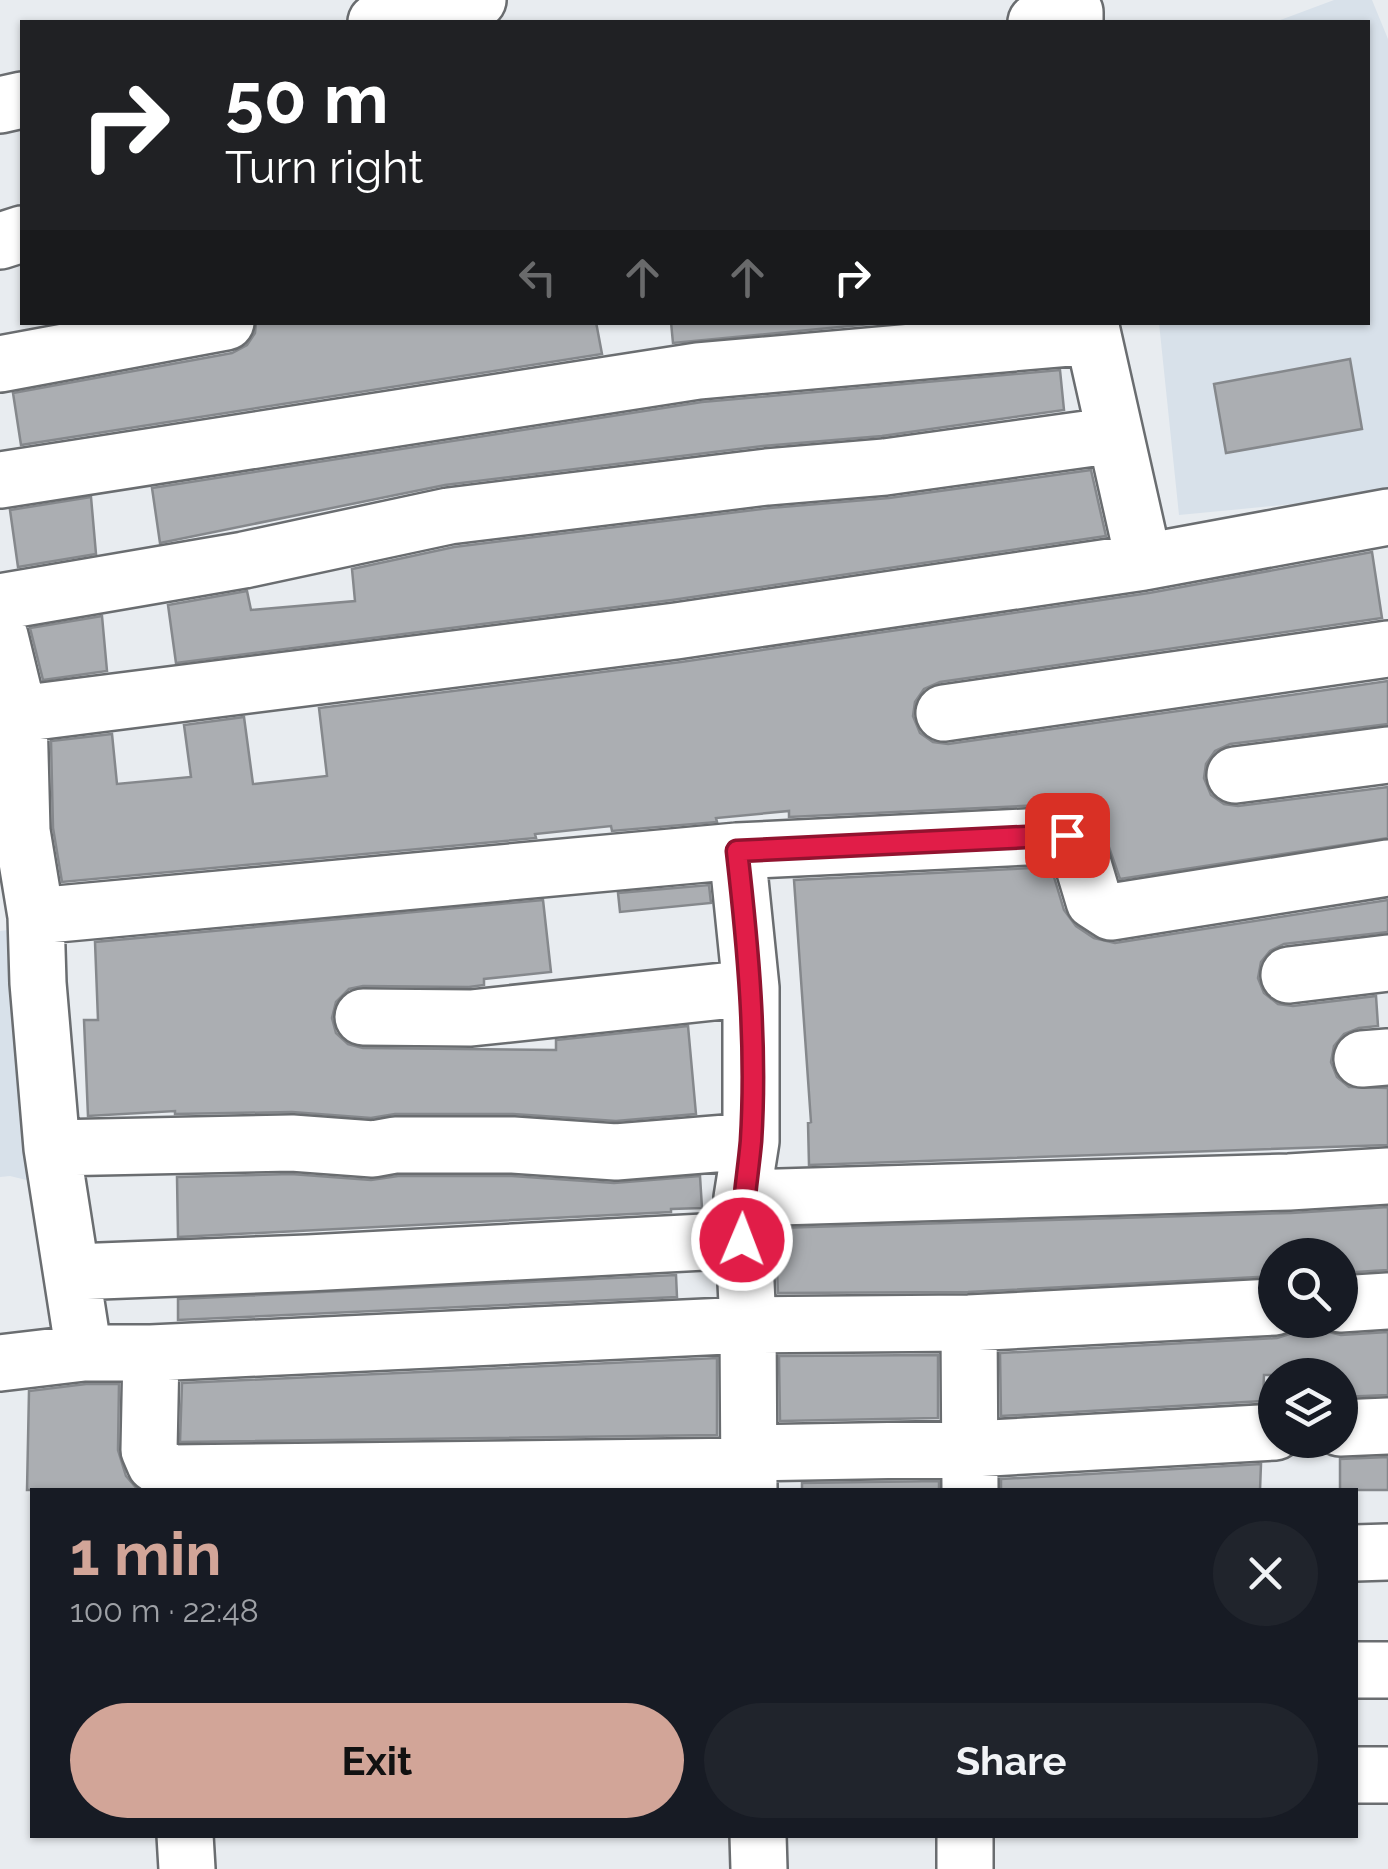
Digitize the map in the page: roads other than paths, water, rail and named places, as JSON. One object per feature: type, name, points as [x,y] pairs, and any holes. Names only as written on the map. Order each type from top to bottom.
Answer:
[{"type":"street","points":[[385,20],[478,0]]},
{"type":"street","points":[[0,364],[210,325]]},
{"type":"street","points":[[0,480],[698,370],[1091,330],[1144,562]]},
{"type":"street","points":[[0,602],[244,560],[449,516],[767,477],[885,467],[1114,436]]},
{"type":"street","points":[[9,715],[676,631],[1144,562],[1388,517]]},
{"type":"street","points":[[0,636],[9,715],[11,832],[52,1148],[84,1353]]},
{"type":"street","points":[[944,713],[1388,649]]},
{"type":"street","points":[[1236,776],[1388,754]]},
{"type":"street","points":[[24,934],[737,851],[1067,835],[1079,851],[1094,901],[1111,912],[1388,868]]},
{"type":"street","points":[[737,851],[751,988],[750,1141],[742,1219],[748,1325],[749,1470]]},
{"type":"street","points":[[1288,975],[1388,963]]},
{"type":"street","points":[[364,1017],[471,1018],[751,988]]},
{"type":"street","points":[[52,1148],[292,1143],[373,1149],[395,1145],[513,1145],[616,1152],[750,1141]]},
{"type":"street","points":[[74,1272],[308,1264],[742,1219],[1388,1176]]},
{"type":"street","points":[[1358,1303],[1388,1301]]},
{"type":"street","points":[[0,1362],[84,1353],[748,1325],[969,1323],[1258,1308]]},
{"type":"street","points":[[969,1323],[972,1470]]},
{"type":"street","points":[[151,1353],[149,1450],[171,1481],[749,1470],[972,1470],[1258,1434]]},
{"type":"street","points":[[1358,1427],[1388,1426]]},
{"type":"street","points":[[1358,1553],[1388,1552]]},
{"type":"street","points":[[1358,1670],[1388,1670]]},
{"type":"street","points":[[1358,1775],[1388,1775]]},
{"type":"street","points":[[185,1838],[187,1869]]},
{"type":"street","points":[[758,1838],[759,1869]]},
{"type":"street","points":[[964,1838],[965,1869]]}]
